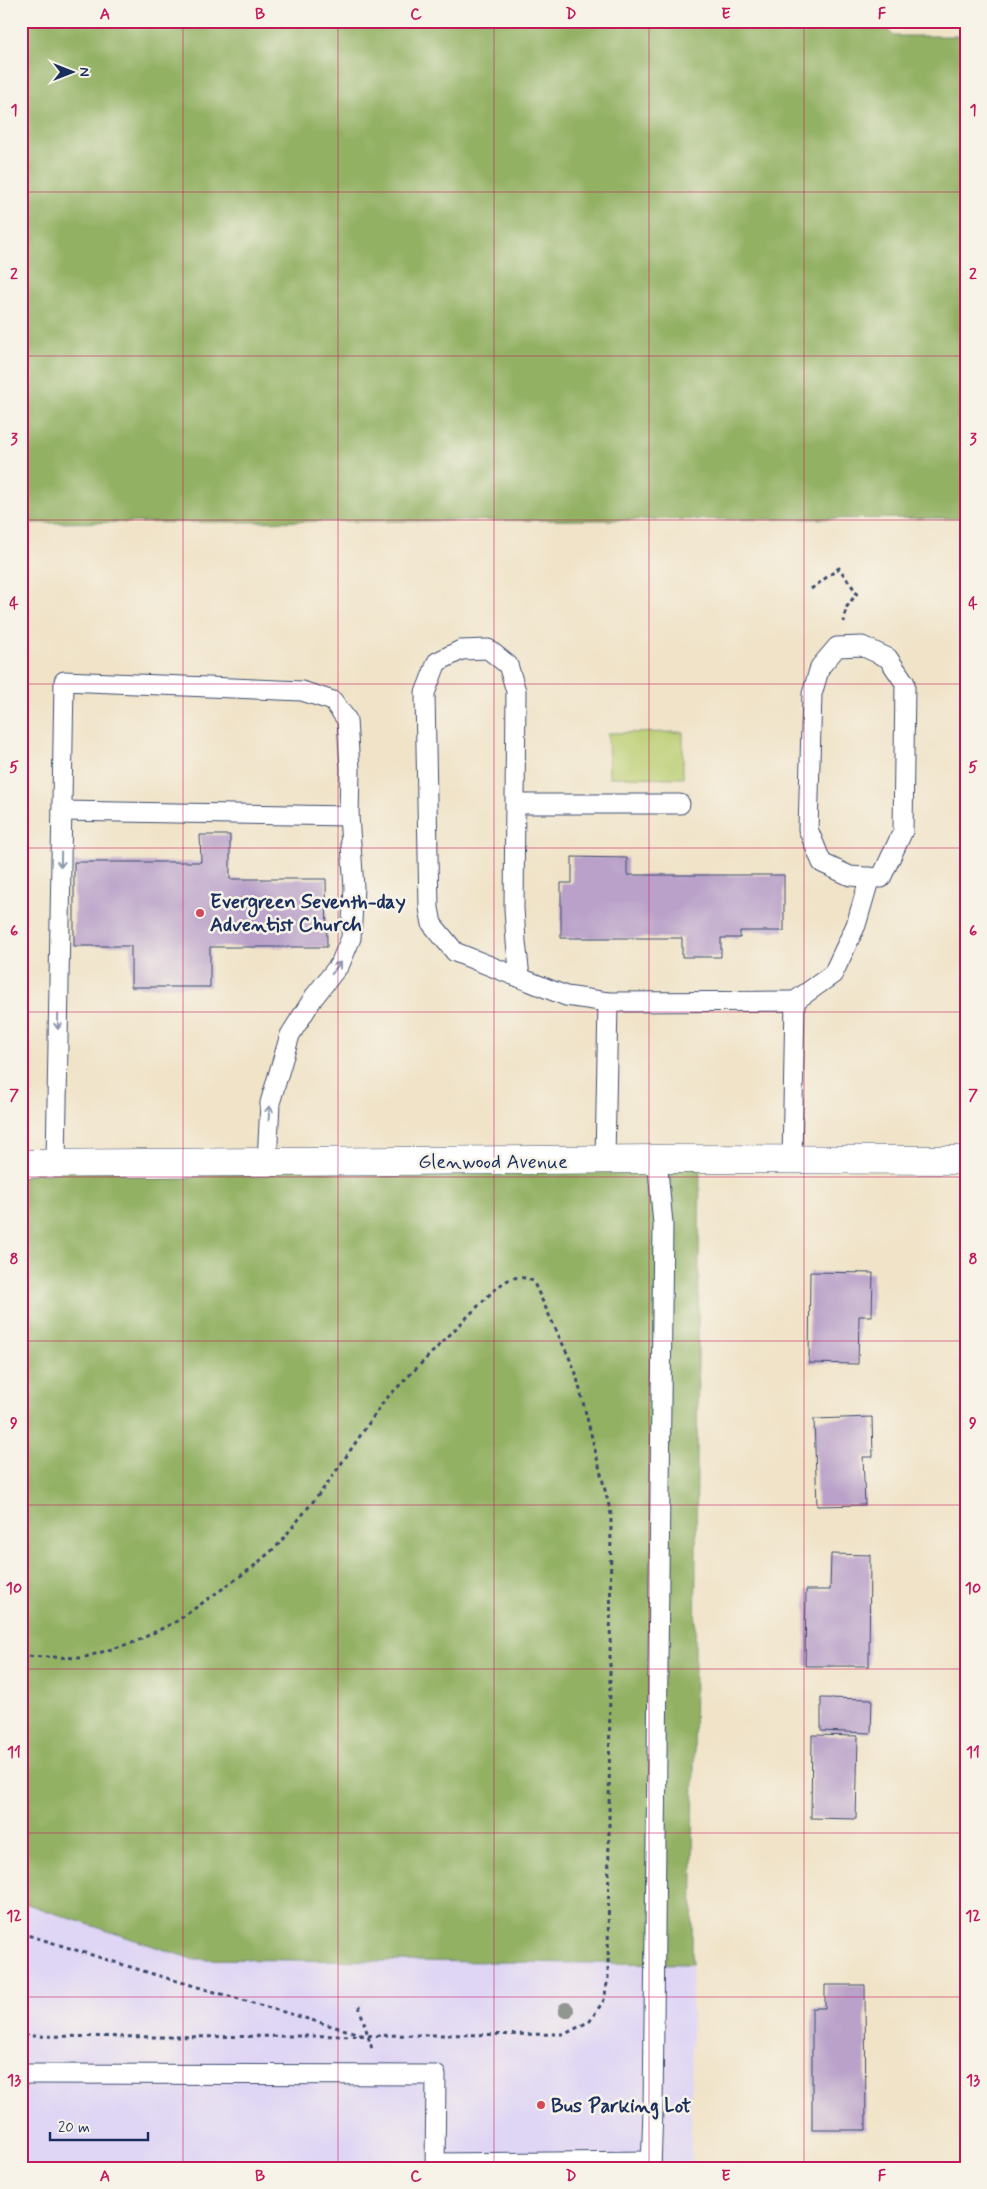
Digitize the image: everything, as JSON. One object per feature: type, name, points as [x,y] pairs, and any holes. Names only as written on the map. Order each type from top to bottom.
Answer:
[{"type":"street","name":"Glenwood Avenue","points":[[21,1164],[656,1159],[966,1160]]},
{"type":"lane","points":[[862,646],[888,658],[905,683],[903,831],[881,878],[870,877],[850,876],[822,863],[808,829],[812,694],[820,667],[837,647],[862,646]]},
{"type":"lane","points":[[520,977],[514,908],[516,691],[508,665],[488,649],[461,650],[437,662],[425,693],[429,908],[432,924],[455,952],[566,996],[608,1002],[795,1001],[833,974],[856,925],[870,877]]},
{"type":"lane","points":[[56,1163],[64,681],[302,691],[333,701],[347,720],[350,769],[349,816],[354,888],[351,938],[340,964],[314,997],[290,1035],[270,1103],[267,1162]]},
{"type":"lane","points":[[516,804],[680,804]]},
{"type":"lane","points":[[62,811],[349,816]]},
{"type":"lane","points":[[792,1160],[795,1001]]},
{"type":"lane","points":[[605,1160],[608,1002]]},
{"type":"lane","points":[[21,2074],[436,2075],[435,2165],[651,2164],[663,1224],[656,1159]]},
{"type":"path","points":[[811,589],[839,568],[857,593],[846,608],[844,625],[849,646]]},
{"type":"path","points":[[21,1656],[82,1658],[135,1642],[176,1621],[253,1567],[278,1545],[322,1490],[384,1401],[493,1291],[508,1279],[521,1276],[533,1281],[575,1370],[611,1514],[608,1978],[604,2000],[590,2021],[565,2034],[21,2036]]},
{"type":"path","points":[[21,1933],[153,1974],[368,2036]]},
{"type":"path","points":[[359,2006],[381,2076]]},
{"type":"shaded area","points":[[21,1902],[192,1959],[692,1964],[691,2168],[21,2168]]},
{"type":"green space","points":[[21,21],[878,21],[894,36],[966,36],[966,518],[21,523]]},
{"type":"green space","points":[[683,732],[683,778],[609,777],[608,733]]},
{"type":"green space","points":[[700,1160],[692,1964],[192,1959],[21,1902],[21,1164]]},
{"type":"building","name":"Evergreen Seventh-day Adventist Church","points":[[200,835],[230,835],[230,879],[326,879],[327,947],[210,947],[210,987],[131,987],[131,946],[74,946],[74,862],[201,862]]},
{"type":"building","points":[[572,857],[627,858],[627,875],[784,875],[784,931],[740,931],[740,938],[721,938],[721,957],[682,957],[682,938],[561,938],[561,883],[572,883]]},
{"type":"building","points":[[810,1272],[873,1273],[872,1316],[859,1316],[858,1364],[809,1363]]},
{"type":"building","points":[[872,1417],[873,1457],[863,1457],[865,1505],[817,1506],[814,1419]]},
{"type":"building","points":[[831,1554],[870,1555],[869,1666],[805,1666],[806,1590],[830,1590]]},
{"type":"building","points":[[821,1698],[872,1699],[871,1733],[821,1731]]},
{"type":"building","points":[[812,1735],[858,1736],[856,1819],[811,1818]]},
{"type":"building","points":[[825,1985],[865,1985],[866,2130],[812,2130],[812,2008],[825,2008]]},
{"type":"place","name":"Evergreen Seventh-day Adventist Church","points":[[200,913]]},
{"type":"place","name":"Bus Parking Lot","points":[[541,2105]]}]
